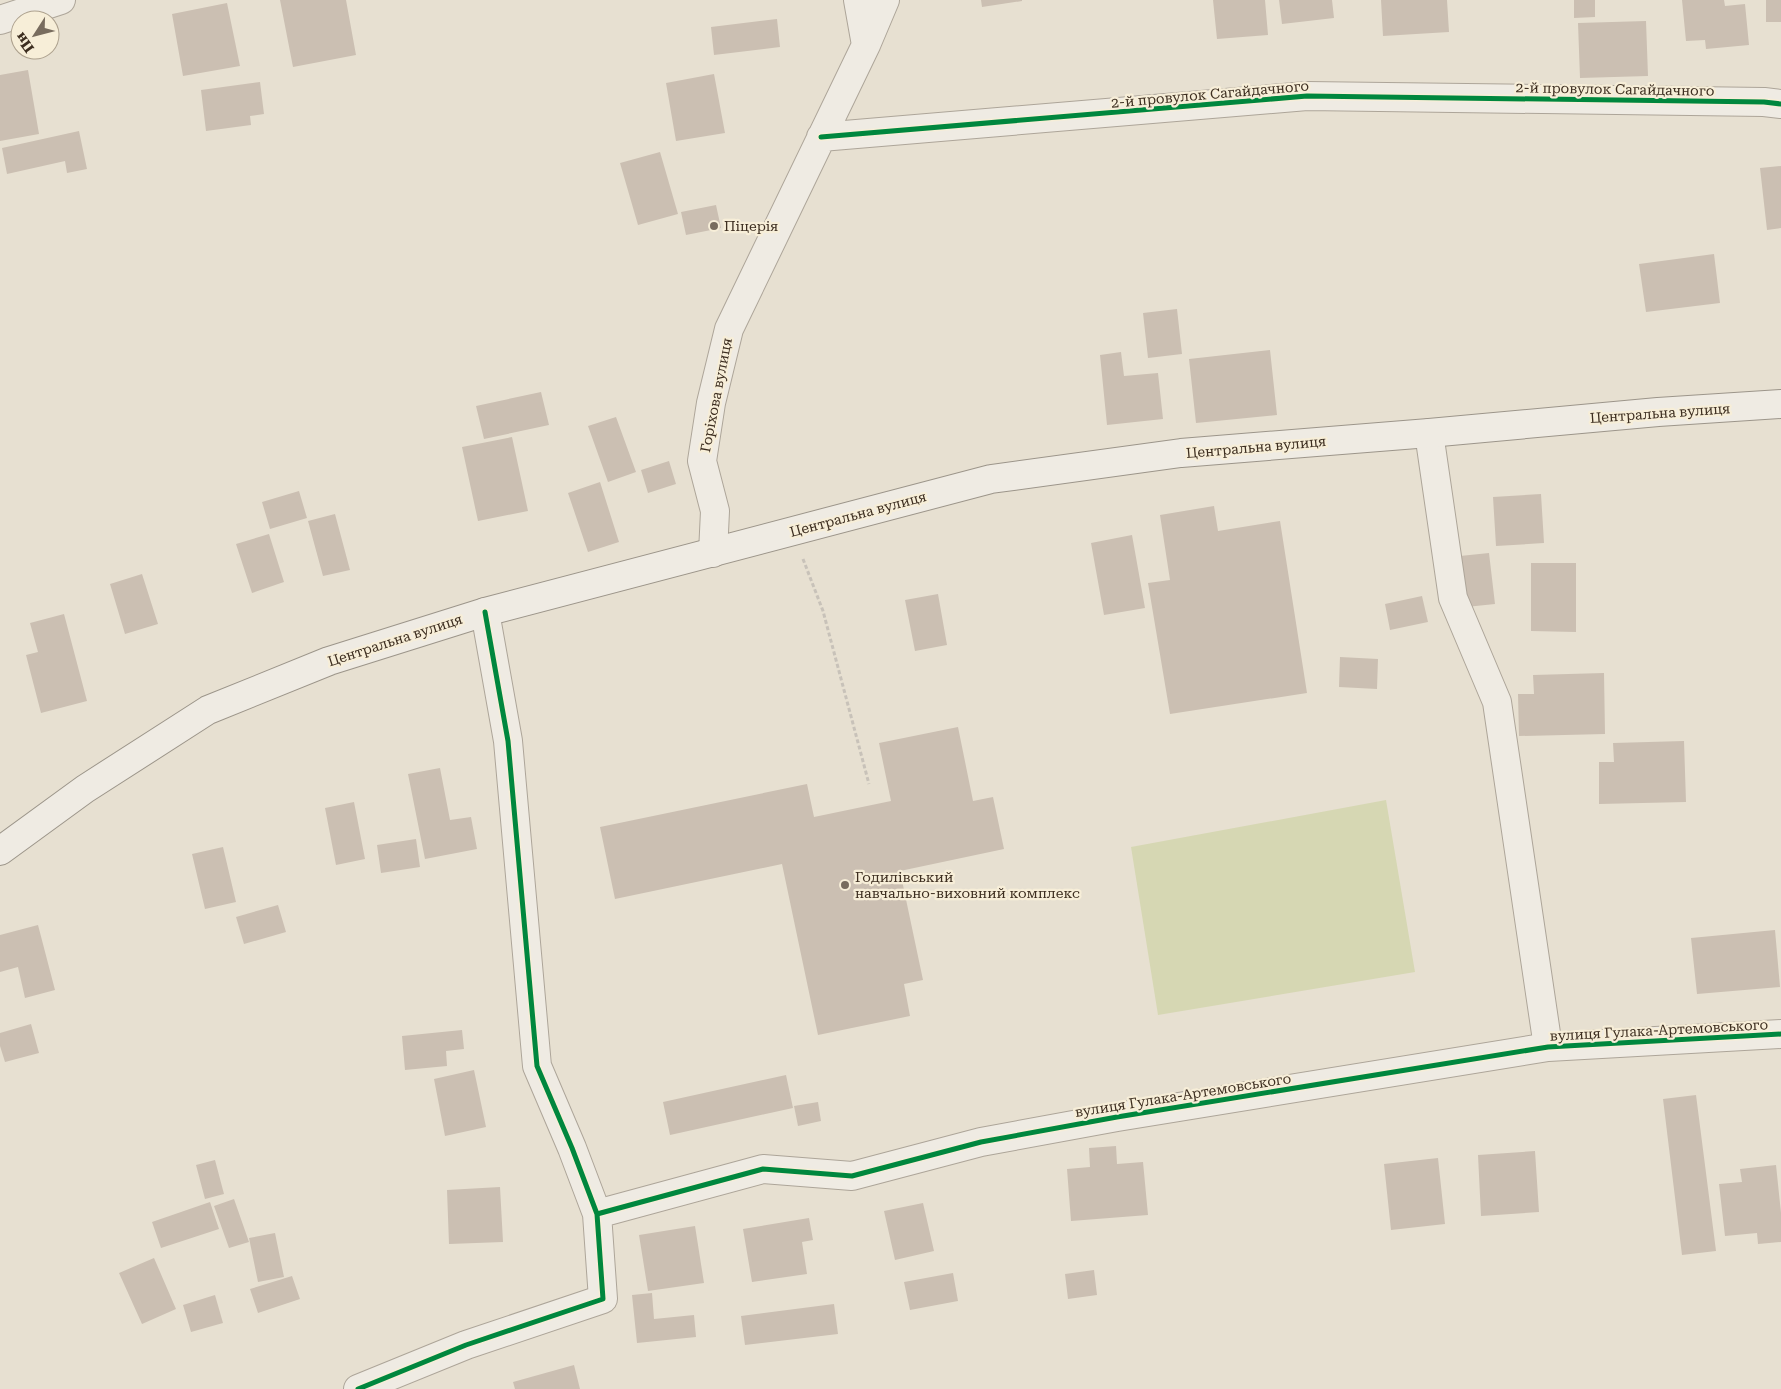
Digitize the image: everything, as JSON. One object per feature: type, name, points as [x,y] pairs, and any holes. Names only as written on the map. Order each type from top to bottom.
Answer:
[{"type":"street","points":[[0,20],[61,0]]},
{"type":"street","points":[[858,0],[866,45]]},
{"type":"street","name":"Горіхова вулиця","points":[[713,553],[715,511],[702,461],[711,403],[729,329],[866,45],[885,0]]},
{"type":"street","name":"2-й провулок Сагайдачного","points":[[821,137],[1307,96],[1764,102],[1781,104]]},
{"type":"street","name":"Центральна вулиця","points":[[0,851],[85,789],[208,710],[329,661],[485,612],[991,479],[1181,453],[1658,412],[1781,404]]},
{"type":"street","points":[[1429,433],[1452,598],[1496,702],[1548,1046]]},
{"type":"street","points":[[358,1389],[466,1345],[603,1299],[597,1214],[572,1148],[536,1066],[508,740],[485,612]]},
{"type":"street","name":"вулиця Гулака-Артемовського","points":[[597,1214],[763,1169],[852,1176],[981,1142],[1117,1117],[1548,1046],[1781,1034]]},
{"type":"path","points":[[792,531],[823,611],[869,784]]},
{"type":"green space","points":[[1386,800],[1415,972],[1158,1015],[1131,847]]},
{"type":"building","points":[[280,0],[346,0],[356,55],[293,67]]},
{"type":"building","points":[[981,0],[1022,0],[1022,1],[982,7]]},
{"type":"building","points":[[1213,0],[1265,0],[1268,35],[1217,39]]},
{"type":"building","points":[[1279,0],[1332,0],[1334,18],[1282,24]]},
{"type":"building","points":[[1381,0],[1447,0],[1449,32],[1383,36]]},
{"type":"building","points":[[1574,0],[1595,0],[1595,17],[1574,18]]},
{"type":"building","points":[[1682,0],[1724,0],[1725,6],[1745,4],[1749,45],[1706,49],[1705,40],[1686,41]]},
{"type":"building","points":[[1766,0],[1781,0],[1781,22],[1766,22]]},
{"type":"building","points":[[227,3],[240,66],[183,76],[172,14]]},
{"type":"building","points":[[777,19],[780,47],[714,55],[711,27]]},
{"type":"building","points":[[1646,21],[1648,76],[1580,78],[1578,23]]},
{"type":"building","points":[[28,70],[39,134],[0,141],[0,75]]},
{"type":"building","points":[[714,74],[725,133],[676,141],[666,83]]},
{"type":"building","points":[[260,82],[264,114],[250,116],[251,125],[206,131],[201,90]]},
{"type":"building","points":[[79,131],[87,169],[67,173],[65,161],[7,174],[2,148]]},
{"type":"building","points":[[660,152],[678,214],[638,225],[620,163]]},
{"type":"building","points":[[1781,166],[1781,228],[1767,230],[1760,168]]},
{"type":"building","points":[[716,205],[721,228],[686,235],[681,212]]},
{"type":"building","points":[[1714,254],[1720,303],[1646,312],[1639,264]]},
{"type":"building","points":[[1177,309],[1182,354],[1148,358],[1143,313]]},
{"type":"building","points":[[1270,350],[1277,415],[1196,423],[1189,359]]},
{"type":"building","points":[[1121,352],[1124,376],[1158,373],[1163,419],[1107,425],[1100,355]]},
{"type":"building","points":[[541,392],[549,425],[484,439],[476,406]]},
{"type":"building","points":[[616,417],[636,472],[608,482],[588,426]]},
{"type":"building","points":[[512,437],[528,511],[478,521],[462,447]]},
{"type":"building","points":[[669,461],[676,484],[648,493],[641,470]]},
{"type":"building","points":[[600,482],[619,542],[588,552],[568,493]]},
{"type":"building","points":[[299,491],[307,518],[270,529],[262,502]]},
{"type":"building","points":[[1541,494],[1544,543],[1496,546],[1493,497]]},
{"type":"building","points":[[1214,506],[1218,531],[1280,521],[1307,693],[1170,714],[1148,583],[1170,580],[1160,515]]},
{"type":"building","points":[[335,514],[350,570],[323,576],[308,521]]},
{"type":"building","points":[[269,534],[284,582],[252,593],[236,544]]},
{"type":"building","points":[[1132,535],[1145,608],[1104,615],[1091,543]]},
{"type":"building","points":[[1489,553],[1495,604],[1466,607],[1460,556]]},
{"type":"building","points":[[1531,563],[1576,563],[1576,632],[1531,631]]},
{"type":"building","points":[[142,574],[158,624],[125,634],[110,584]]},
{"type":"building","points":[[938,594],[947,645],[915,651],[905,600]]},
{"type":"building","points":[[1422,596],[1428,622],[1390,630],[1385,604]]},
{"type":"building","points":[[64,614],[87,701],[41,713],[26,655],[38,652],[30,623]]},
{"type":"building","points":[[1340,657],[1378,659],[1377,689],[1339,687]]},
{"type":"building","points":[[1604,673],[1605,734],[1519,736],[1518,694],[1534,694],[1533,675]]},
{"type":"building","name":"Годилівський навчально-виховний комплекс","points":[[958,727],[973,801],[993,797],[1004,849],[900,871],[923,980],[904,984],[910,1016],[818,1035],[782,864],[615,899],[600,827],[807,784],[814,817],[891,801],[879,743]]},
{"type":"building","points":[[1684,741],[1686,802],[1599,804],[1599,762],[1614,762],[1613,743]]},
{"type":"building","points":[[440,768],[450,820],[471,817],[477,849],[425,859],[408,774]]},
{"type":"building","points":[[354,802],[365,859],[336,865],[325,808]]},
{"type":"building","points":[[416,839],[420,867],[381,873],[377,845]]},
{"type":"building","points":[[223,847],[236,902],[205,909],[192,854]]},
{"type":"building","points":[[278,905],[286,932],[244,944],[236,917]]},
{"type":"building","points":[[38,925],[55,990],[25,998],[18,967],[0,972],[0,935]]},
{"type":"building","points":[[1775,930],[1780,987],[1697,994],[1691,938]]},
{"type":"building","points":[[31,1024],[39,1053],[5,1062],[0,1046],[0,1033]]},
{"type":"building","points":[[462,1030],[464,1049],[446,1051],[447,1066],[405,1070],[402,1036]]},
{"type":"building","points":[[474,1070],[486,1127],[445,1136],[434,1079]]},
{"type":"building","points":[[786,1075],[793,1108],[670,1135],[663,1102]]},
{"type":"building","points":[[1696,1095],[1716,1251],[1682,1255],[1663,1099]]},
{"type":"building","points":[[818,1102],[821,1121],[798,1126],[794,1106]]},
{"type":"building","points":[[1116,1146],[1117,1164],[1143,1162],[1148,1215],[1071,1221],[1067,1169],[1090,1167],[1089,1148]]},
{"type":"building","points":[[1535,1151],[1539,1212],[1481,1216],[1478,1155]]},
{"type":"building","points":[[1438,1158],[1445,1224],[1391,1230],[1384,1164]]},
{"type":"building","points":[[215,1160],[224,1194],[205,1199],[196,1165]]},
{"type":"building","points":[[1776,1165],[1781,1213],[1781,1242],[1758,1244],[1757,1233],[1725,1236],[1719,1184],[1742,1182],[1740,1169]]},
{"type":"building","points":[[500,1187],[503,1242],[449,1244],[447,1190]]},
{"type":"building","points":[[234,1199],[249,1242],[229,1248],[214,1206]]},
{"type":"building","points":[[210,1202],[219,1229],[161,1248],[152,1222]]},
{"type":"building","points":[[923,1203],[934,1251],[895,1260],[884,1211]]},
{"type":"building","points":[[809,1218],[813,1240],[802,1242],[807,1274],[752,1282],[743,1229]]},
{"type":"building","points":[[695,1226],[704,1283],[648,1291],[639,1235]]},
{"type":"building","points":[[275,1233],[284,1277],[258,1282],[249,1238]]},
{"type":"building","points":[[154,1258],[176,1309],[142,1324],[119,1273]]},
{"type":"building","points":[[1094,1270],[1097,1295],[1068,1299],[1065,1274]]},
{"type":"building","points":[[953,1273],[958,1301],[910,1310],[904,1282]]},
{"type":"building","points":[[292,1276],[300,1299],[258,1313],[250,1289]]},
{"type":"building","points":[[652,1293],[654,1319],[694,1315],[696,1337],[637,1343],[632,1295]]},
{"type":"building","points":[[215,1295],[223,1323],[191,1332],[183,1305]]},
{"type":"building","points":[[834,1304],[838,1334],[745,1345],[741,1316]]},
{"type":"building","points":[[574,1365],[580,1389],[515,1389],[513,1382]]},
{"type":"cycle path","points":[[821,137],[1307,96],[1764,102],[1781,104]]},
{"type":"cycle path","points":[[358,1389],[466,1345],[603,1299],[597,1214],[572,1148],[537,1066],[508,741],[485,612]]},
{"type":"cycle path","points":[[597,1214],[763,1169],[852,1176],[981,1142],[1117,1117],[1548,1047],[1781,1034]]},
{"type":"place","name":"Піцерія","points":[[714,226]]},
{"type":"place","name":"Годилівський навчально-виховний комплекс","points":[[845,885]]}]
